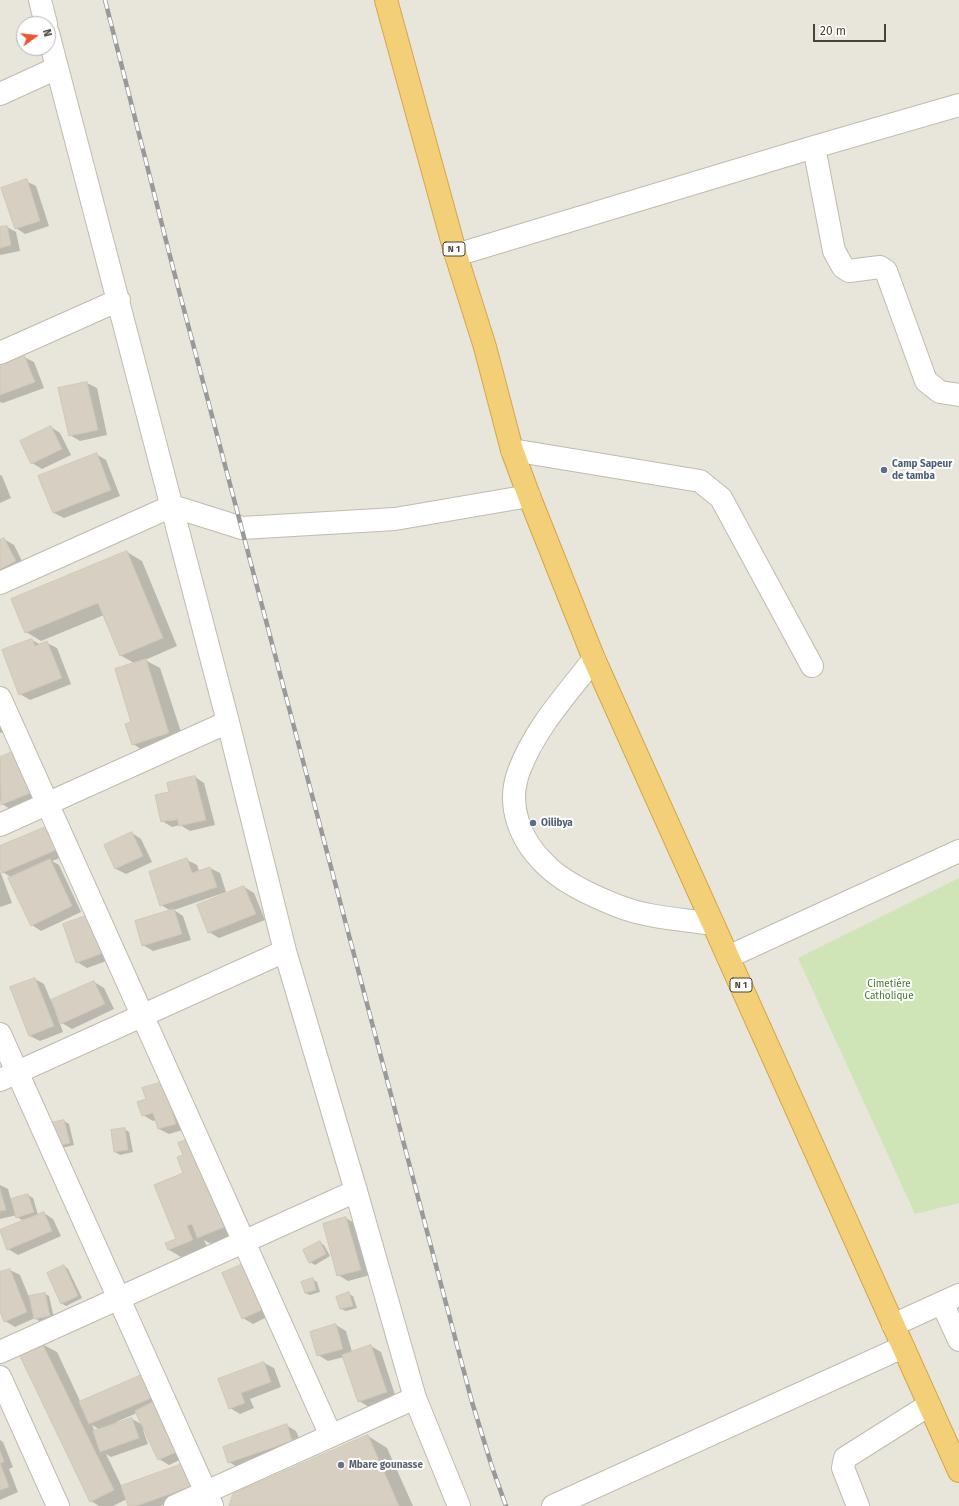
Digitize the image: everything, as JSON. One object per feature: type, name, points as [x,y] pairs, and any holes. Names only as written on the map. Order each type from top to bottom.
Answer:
[{"type":"highway","name":"N 1","points":[[386,0],[456,255],[485,347],[512,450],[529,496],[594,659],[959,1472]]},
{"type":"street","points":[[40,0],[44,16]]},
{"type":"street","points":[[54,56],[228,722],[285,951],[415,1398],[459,1506]]},
{"type":"street","points":[[0,94],[57,68]]},
{"type":"street","points":[[456,255],[959,105]]},
{"type":"street","points":[[814,147],[834,251],[843,267],[849,271],[880,267],[886,271],[926,381],[940,392],[959,395]]},
{"type":"street","points":[[0,353],[118,300]]},
{"type":"street","points":[[512,450],[700,481],[721,498],[812,666]]},
{"type":"street","points":[[0,583],[172,506],[242,528],[395,519],[529,496]]},
{"type":"street","points":[[594,659],[551,714],[533,740],[518,772],[513,799],[518,827],[529,845],[545,865],[573,885],[619,906],[658,916],[713,924]]},
{"type":"street","points":[[0,698],[331,1436]]},
{"type":"street","points":[[0,825],[228,722]]},
{"type":"street","points":[[728,957],[959,850]]},
{"type":"street","points":[[8,1076],[285,951]]},
{"type":"street","points":[[0,1034],[8,1076],[119,1299],[209,1499]]},
{"type":"street","points":[[0,1352],[356,1191]]},
{"type":"street","points":[[893,1325],[951,1299],[959,1340]]},
{"type":"street","points":[[553,1506],[903,1347]]},
{"type":"street","points":[[0,1377],[58,1506]]},
{"type":"street","points":[[176,1506],[209,1499],[331,1436],[415,1398]]},
{"type":"street","points":[[858,1506],[843,1468],[844,1458],[929,1404]]},
{"type":"shaded area","points":[[0,0],[959,0],[959,1506],[0,1506]]},
{"type":"green space","name":"Cimetiére Catholique","points":[[959,878],[959,1203],[915,1214],[798,958]]},
{"type":"building","points":[[27,179],[40,221],[15,229],[1,188]]},
{"type":"building","points":[[7,226],[11,245],[0,248],[0,227]]},
{"type":"building","points":[[24,355],[35,382],[0,395],[0,365]]},
{"type":"building","points":[[87,382],[98,430],[69,436],[58,388]]},
{"type":"building","points":[[51,426],[62,449],[31,464],[20,441]]},
{"type":"building","points":[[97,453],[111,490],[53,513],[38,476]]},
{"type":"building","points":[[4,538],[16,561],[0,569],[0,540]]},
{"type":"building","points":[[127,551],[163,638],[120,656],[98,603],[25,633],[11,599]]},
{"type":"building","points":[[32,639],[35,646],[47,641],[62,678],[19,695],[2,650]]},
{"type":"building","points":[[146,659],[169,733],[132,745],[125,724],[131,722],[115,669]]},
{"type":"building","points":[[13,752],[30,793],[1,805],[0,757]]},
{"type":"building","points":[[195,776],[206,820],[179,826],[177,818],[161,822],[155,795],[169,792],[167,783]]},
{"type":"building","points":[[46,827],[56,850],[2,873],[0,868],[0,846]]},
{"type":"building","points":[[132,832],[143,856],[115,869],[104,845]]},
{"type":"building","points":[[187,858],[192,873],[210,867],[217,887],[160,906],[149,872]]},
{"type":"building","points":[[50,859],[72,906],[31,926],[8,878]]},
{"type":"building","points":[[244,886],[256,914],[208,933],[197,905]]},
{"type":"building","points":[[174,909],[182,934],[142,946],[135,921]]},
{"type":"building","points":[[89,915],[103,953],[76,963],[63,924]]},
{"type":"building","points":[[35,978],[54,1026],[29,1036],[10,987]]},
{"type":"building","points":[[94,981],[105,1004],[61,1024],[51,1000]]},
{"type":"building","points":[[163,1082],[176,1124],[158,1129],[153,1113],[142,1116],[137,1102],[146,1099],[142,1088]]},
{"type":"building","points":[[64,1120],[70,1143],[57,1146],[51,1123]]},
{"type":"building","points":[[125,1128],[128,1150],[114,1152],[111,1130]]},
{"type":"building","points":[[191,1138],[227,1226],[197,1238],[192,1224],[187,1226],[193,1240],[168,1250],[165,1243],[176,1239],[154,1185],[183,1173],[177,1157],[183,1155],[178,1143]]},
{"type":"building","points":[[0,1189],[6,1210],[0,1211]]},
{"type":"building","points":[[28,1194],[34,1212],[16,1218],[11,1199]]},
{"type":"building","points":[[44,1212],[52,1231],[7,1250],[0,1230]]},
{"type":"building","points":[[346,1217],[361,1270],[337,1276],[323,1224]]},
{"type":"building","points":[[320,1241],[326,1254],[309,1263],[303,1250]]},
{"type":"building","points":[[248,1262],[268,1307],[242,1319],[222,1273]]},
{"type":"building","points":[[64,1265],[78,1296],[61,1304],[47,1273]]},
{"type":"building","points":[[10,1269],[27,1312],[4,1322],[0,1311],[0,1272]]},
{"type":"building","points":[[313,1278],[316,1290],[305,1293],[301,1282]]},
{"type":"building","points":[[349,1292],[353,1306],[340,1309],[336,1297]]},
{"type":"building","points":[[45,1293],[50,1316],[34,1319],[29,1296]]},
{"type":"building","points":[[336,1324],[343,1349],[317,1356],[310,1332]]},
{"type":"building","points":[[42,1343],[114,1490],[90,1502],[19,1354]]},
{"type":"building","points":[[371,1345],[387,1392],[358,1402],[342,1355]]},
{"type":"building","points":[[264,1362],[271,1382],[241,1393],[245,1403],[229,1409],[218,1379]]},
{"type":"building","points":[[144,1374],[154,1397],[89,1424],[79,1402]]},
{"type":"building","points":[[157,1400],[181,1450],[158,1460],[135,1411]]},
{"type":"building","points":[[132,1418],[139,1438],[100,1452],[93,1431]]},
{"type":"building","points":[[287,1424],[292,1441],[228,1463],[223,1447]]},
{"type":"building","name":"Mbare gounasse","points":[[368,1435],[399,1506],[229,1506],[233,1494]]},
{"type":"building","points":[[0,1451],[4,1462],[0,1463]]},
{"type":"building","points":[[188,1462],[196,1485],[136,1506],[128,1506],[121,1486]]},
{"type":"building","points":[[0,1463],[9,1487],[0,1490]]},
{"type":"railway","points":[[105,0],[173,268],[472,1402],[506,1506]]},
{"type":"place","name":"Camp Sapeur de tamba","points":[[884,470]]},
{"type":"place","name":"Oilibya","points":[[533,823]]},
{"type":"place","name":"Mbare gounasse","points":[[341,1465]]}]
